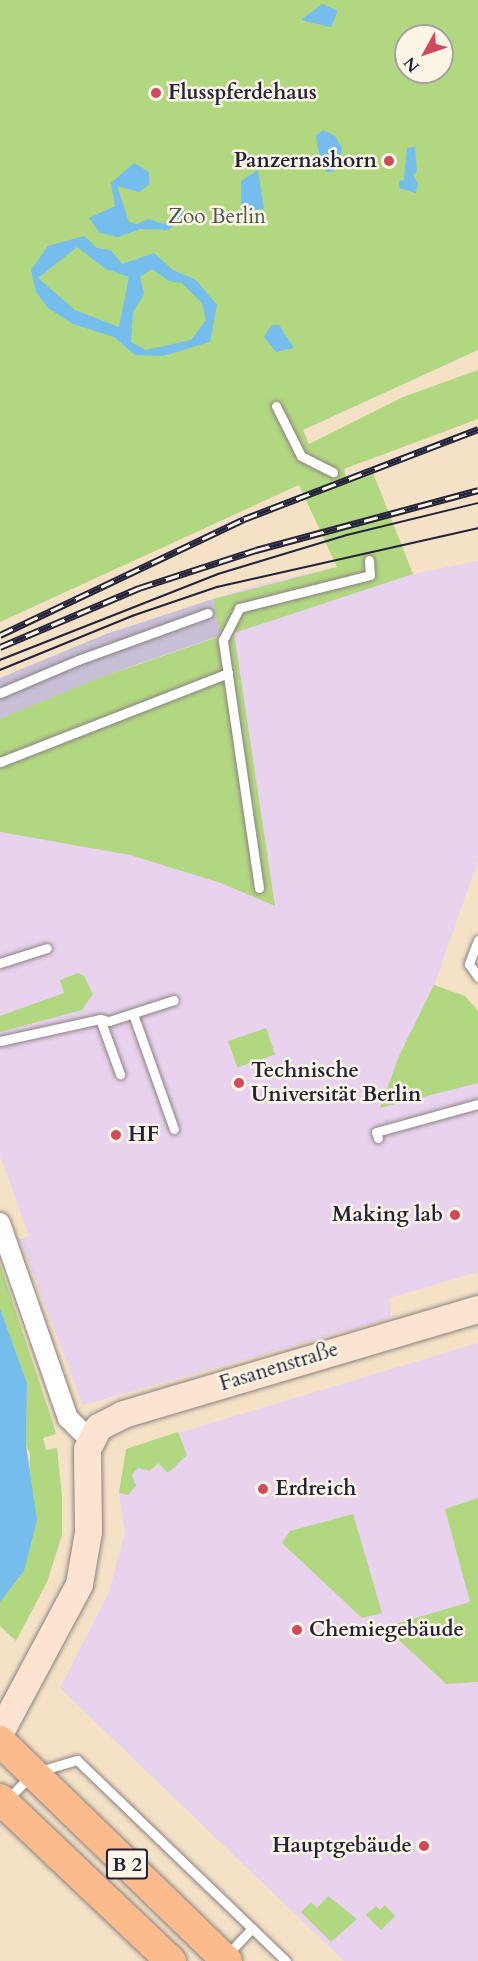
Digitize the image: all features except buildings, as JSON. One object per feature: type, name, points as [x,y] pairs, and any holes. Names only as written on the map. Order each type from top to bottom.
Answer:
[{"type":"main road","name":"B 2","points":[[0,1741],[226,1960]]},
{"type":"main road","name":"B 2","points":[[2,1801],[171,1961]]},
{"type":"street","points":[[0,1223],[68,1418],[89,1439],[86,1462],[88,1532],[79,1584],[0,1732]]},
{"type":"street","name":"Fasanenstraße","points":[[89,1439],[98,1427],[115,1416],[478,1309]]},
{"type":"lane","points":[[276,406],[301,456],[333,472]]},
{"type":"lane","points":[[259,888],[224,640],[240,608],[370,575],[369,560]]},
{"type":"lane","points":[[0,693],[78,660],[208,613]]},
{"type":"lane","points":[[0,762],[228,673]]},
{"type":"lane","points":[[478,940],[470,964],[478,977]]},
{"type":"lane","points":[[0,963],[47,948]]},
{"type":"lane","points":[[0,1041],[100,1019],[109,1022],[174,1000]]},
{"type":"lane","points":[[133,1014],[174,1129]]},
{"type":"lane","points":[[100,1019],[120,1074]]},
{"type":"lane","points":[[378,1138],[376,1132],[478,1104]]},
{"type":"lane","points":[[2,1801],[33,1773],[77,1760],[286,1961]]},
{"type":"lane","points":[[226,1960],[252,1928]]},
{"type":"shaded area","name":"Technische Universität Berlin","points":[[402,553],[413,574],[478,561],[478,861],[434,985],[465,996],[478,1011],[478,1272],[389,1298],[391,1318],[83,1405],[20,1239],[29,1236],[0,1155],[0,719],[121,670],[221,636],[213,599],[259,584]]},
{"type":"shaded area","points":[[213,599],[222,635],[121,670],[0,719],[0,678],[106,634]]},
{"type":"shaded area","points":[[478,1343],[478,1961],[344,1961],[60,1688],[109,1592],[125,1532],[119,1493],[126,1449]]},
{"type":"green space","name":"Zoo Berlin","points":[[0,0],[478,0],[478,350],[303,430],[309,444],[403,397],[478,370],[478,419],[344,469],[347,482],[373,473],[413,574],[234,633],[275,906],[221,883],[130,855],[0,832],[0,719],[99,678],[221,636],[213,599],[337,567],[299,485],[0,622]]},
{"type":"green space","points":[[78,973],[84,976],[93,994],[82,1010],[0,1032],[0,1016],[64,993],[60,980]]},
{"type":"green space","points":[[434,985],[465,996],[478,1011],[478,1083],[380,1108],[399,1056]]},
{"type":"green space","points":[[266,1028],[275,1054],[237,1067],[228,1041]]},
{"type":"green space","points":[[0,1264],[54,1426],[56,1434],[43,1438],[46,1450],[57,1448],[62,1497],[62,1535],[47,1582],[16,1641],[0,1626],[0,1602],[24,1571],[30,1454],[26,1445],[27,1383],[0,1308]]},
{"type":"green space","points":[[178,1432],[187,1455],[168,1473],[158,1463],[150,1471],[138,1468],[132,1475],[136,1486],[128,1495],[119,1493],[126,1449]]},
{"type":"green space","points":[[478,1498],[478,1682],[446,1684],[385,1627],[470,1602],[445,1509]]},
{"type":"green space","points":[[353,1514],[382,1613],[362,1618],[282,1543],[290,1531]]},
{"type":"green space","points":[[328,1896],[357,1919],[331,1942],[301,1912],[311,1902],[317,1908]]},
{"type":"green space","points":[[385,1905],[395,1916],[381,1930],[366,1915],[376,1906],[380,1910]]},
{"type":"water","points":[[322,4],[338,11],[331,27],[301,20]]},
{"type":"water","points":[[323,130],[335,136],[342,148],[339,167],[332,172],[326,172],[320,160],[316,136]]},
{"type":"water","points":[[415,147],[417,172],[413,175],[418,183],[416,193],[399,188],[399,181],[404,180],[407,148]]},
{"type":"water","points":[[134,163],[149,172],[149,185],[139,192],[117,186],[129,222],[137,224],[149,219],[164,224],[183,211],[190,214],[168,230],[140,229],[118,237],[100,233],[89,218],[115,206],[111,183]]},
{"type":"water","points":[[258,170],[264,209],[241,212],[241,181]]},
{"type":"water","points":[[84,236],[97,248],[111,250],[122,264],[154,253],[173,270],[196,280],[217,305],[210,342],[163,356],[135,355],[114,337],[73,324],[48,308],[36,292],[31,270],[48,246]],"holes":[[[77,247],[106,269],[129,277],[119,327],[75,310],[38,278]],[[152,269],[169,281],[182,283],[202,303],[206,320],[191,340],[146,350],[131,342],[133,312],[144,294],[140,277]]]},
{"type":"water","points":[[272,325],[279,325],[294,348],[276,352],[264,337]]},
{"type":"water","points":[[0,1308],[27,1383],[26,1445],[37,1520],[24,1571],[0,1602]]},
{"type":"tram line","points":[[0,660],[218,574],[347,535],[478,503]]},
{"type":"tram line","points":[[0,670],[132,616],[217,587],[478,528]]},
{"type":"railway","points":[[0,635],[244,519],[478,429]]},
{"type":"railway","points":[[0,647],[139,588],[256,550],[478,490]]},
{"type":"place","name":"Flusspferdehaus","points":[[156,93]]},
{"type":"place","name":"Panzernashorn","points":[[389,161]]},
{"type":"place","name":"Technische Universität Berlin","points":[[239,1083]]},
{"type":"place","name":"HF","points":[[116,1135]]},
{"type":"place","name":"Making lab","points":[[455,1215]]},
{"type":"place","name":"Erdreich","points":[[263,1489]]},
{"type":"place","name":"Chemiegebäude","points":[[297,1630]]},
{"type":"place","name":"Hauptgebäude","points":[[424,1846]]}]
